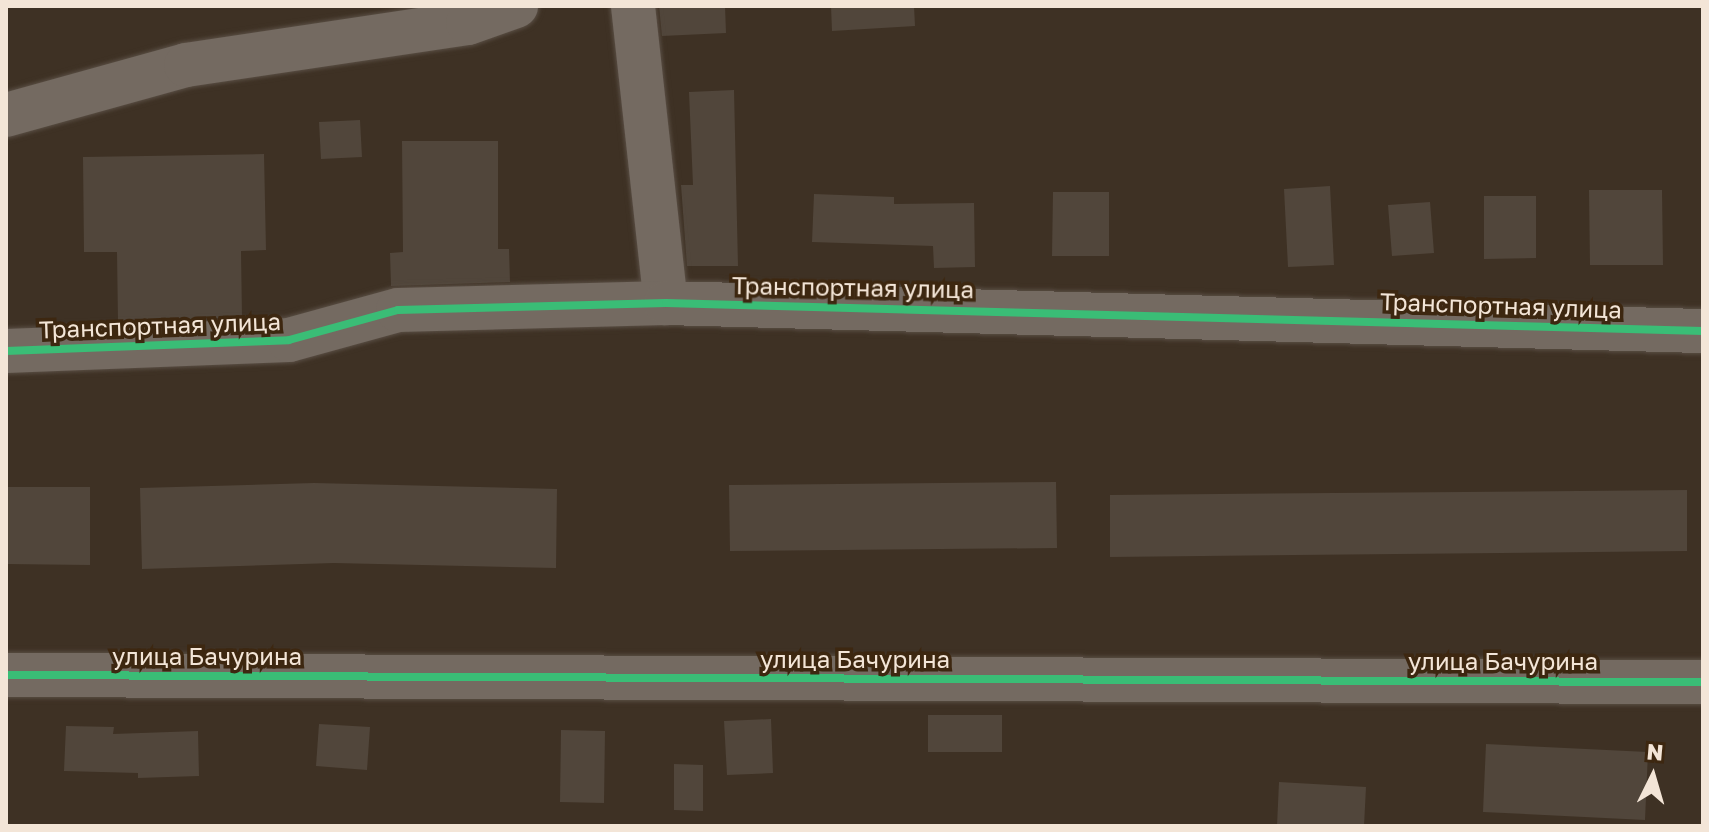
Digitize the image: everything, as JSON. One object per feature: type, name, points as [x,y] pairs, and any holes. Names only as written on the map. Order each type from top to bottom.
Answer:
[{"type":"street","points":[[6,115],[186,65],[468,23],[516,6]]},
{"type":"street","points":[[633,6],[666,303]]},
{"type":"street","name":"Транспортная улица","points":[[6,351],[289,340],[398,310],[666,303],[1703,331]]},
{"type":"street","name":"улица Бачурина","points":[[6,675],[1703,682]]},
{"type":"building","points":[[659,6],[725,6],[726,33],[662,36]]},
{"type":"building","points":[[831,6],[914,6],[915,26],[832,31]]},
{"type":"building","points":[[734,90],[738,266],[687,266],[681,185],[693,185],[689,92]]},
{"type":"building","points":[[360,120],[362,157],[321,159],[319,122]]},
{"type":"building","points":[[402,141],[498,141],[498,249],[509,249],[510,282],[391,286],[390,253],[403,252]]},
{"type":"building","points":[[264,154],[266,250],[241,251],[242,317],[118,322],[117,252],[84,252],[83,157]]},
{"type":"building","points":[[1330,186],[1334,265],[1288,267],[1284,189]]},
{"type":"building","points":[[1589,190],[1662,190],[1663,265],[1590,265]]},
{"type":"building","points":[[1053,192],[1109,192],[1109,256],[1052,256]]},
{"type":"building","points":[[814,194],[894,197],[894,204],[974,203],[975,267],[934,268],[933,246],[812,242]]},
{"type":"building","points":[[1484,196],[1536,196],[1536,258],[1484,259]]},
{"type":"building","points":[[1430,202],[1434,253],[1392,256],[1388,205]]},
{"type":"building","points":[[1056,482],[1057,548],[730,551],[729,485]]},
{"type":"building","points":[[314,483],[557,489],[556,568],[334,563],[142,569],[140,488]]},
{"type":"building","points":[[6,487],[90,487],[90,565],[6,564]]},
{"type":"building","points":[[1687,490],[1687,551],[1110,557],[1110,495]]},
{"type":"building","points":[[928,715],[1002,715],[1002,752],[928,752]]},
{"type":"building","points":[[771,719],[773,773],[727,775],[724,721]]},
{"type":"building","points":[[319,724],[370,727],[367,770],[316,766]]},
{"type":"building","points":[[66,726],[114,727],[113,734],[198,731],[199,776],[138,778],[138,773],[64,771]]},
{"type":"building","points":[[561,730],[605,731],[604,803],[560,802]]},
{"type":"building","points":[[1486,744],[1648,752],[1645,820],[1483,812]]},
{"type":"building","points":[[674,764],[703,765],[703,811],[674,810]]},
{"type":"building","points":[[1279,782],[1366,787],[1364,826],[1277,826]]},
{"type":"cycle path","points":[[6,351],[289,340],[398,310],[666,303],[1703,331]]},
{"type":"cycle path","points":[[6,675],[1703,682]]}]
